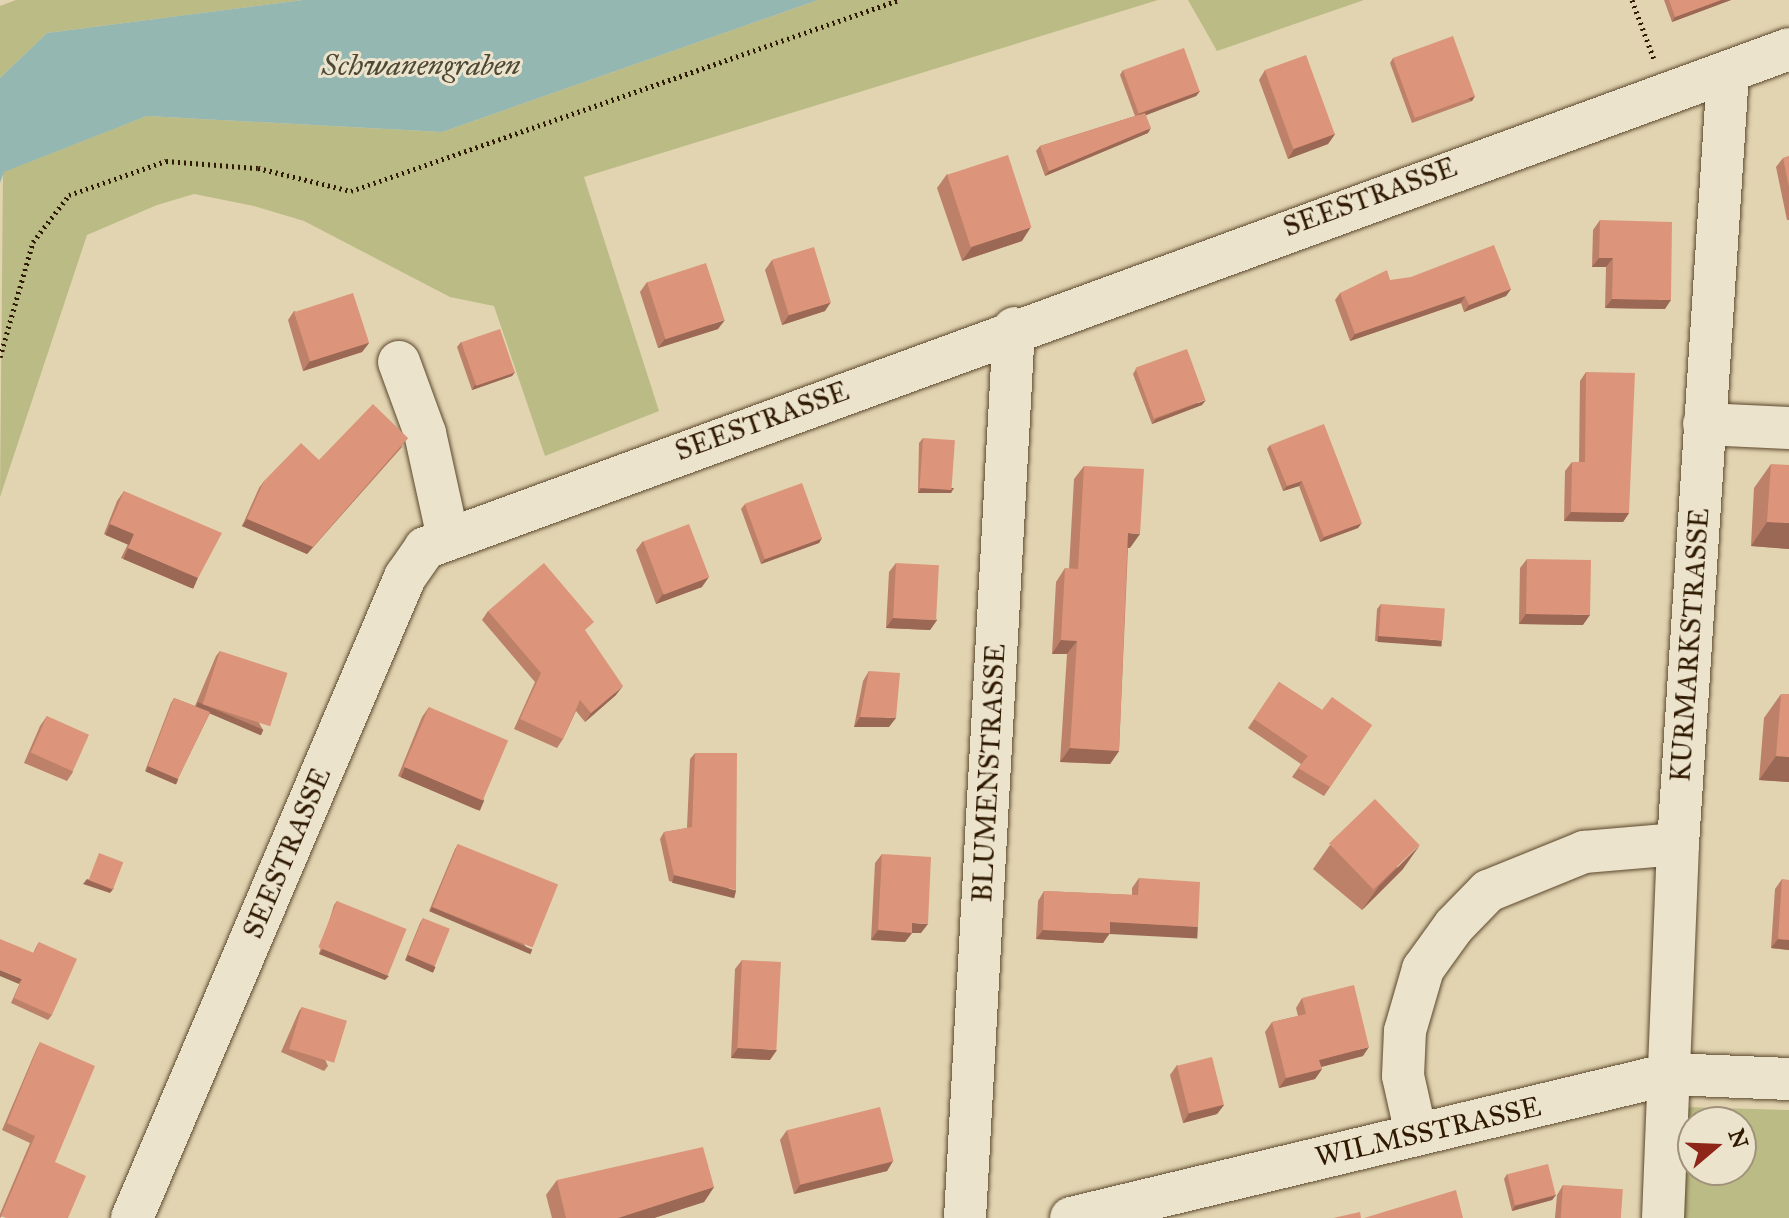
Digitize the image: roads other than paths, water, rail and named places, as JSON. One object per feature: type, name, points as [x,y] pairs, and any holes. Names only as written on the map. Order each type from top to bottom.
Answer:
[{"type":"street","name":"SEESTRASSE","points":[[132,1218],[405,577],[425,548],[1014,328],[1789,49]]},
{"type":"street","name":"KURMARKSTRASSE","points":[[1663,1218],[1678,844],[1728,72]]},
{"type":"street","name":"BLUMENSTRASSE","points":[[965,1218],[1014,328]]},
{"type":"street","points":[[399,362],[425,433],[448,538]]},
{"type":"street","points":[[1704,424],[1789,428]]},
{"type":"street","points":[[1416,1134],[1403,1076],[1405,1031],[1423,969],[1454,926],[1488,891],[1584,852],[1678,844]]},
{"type":"street","name":"WILMSSTRASSE","points":[[1071,1218],[1670,1074],[1789,1079]]},
{"type":"water","name":"Schwanengraben","points":[[303,0],[818,0],[442,132],[147,116],[4,172],[0,183],[0,78],[47,33]]}]
